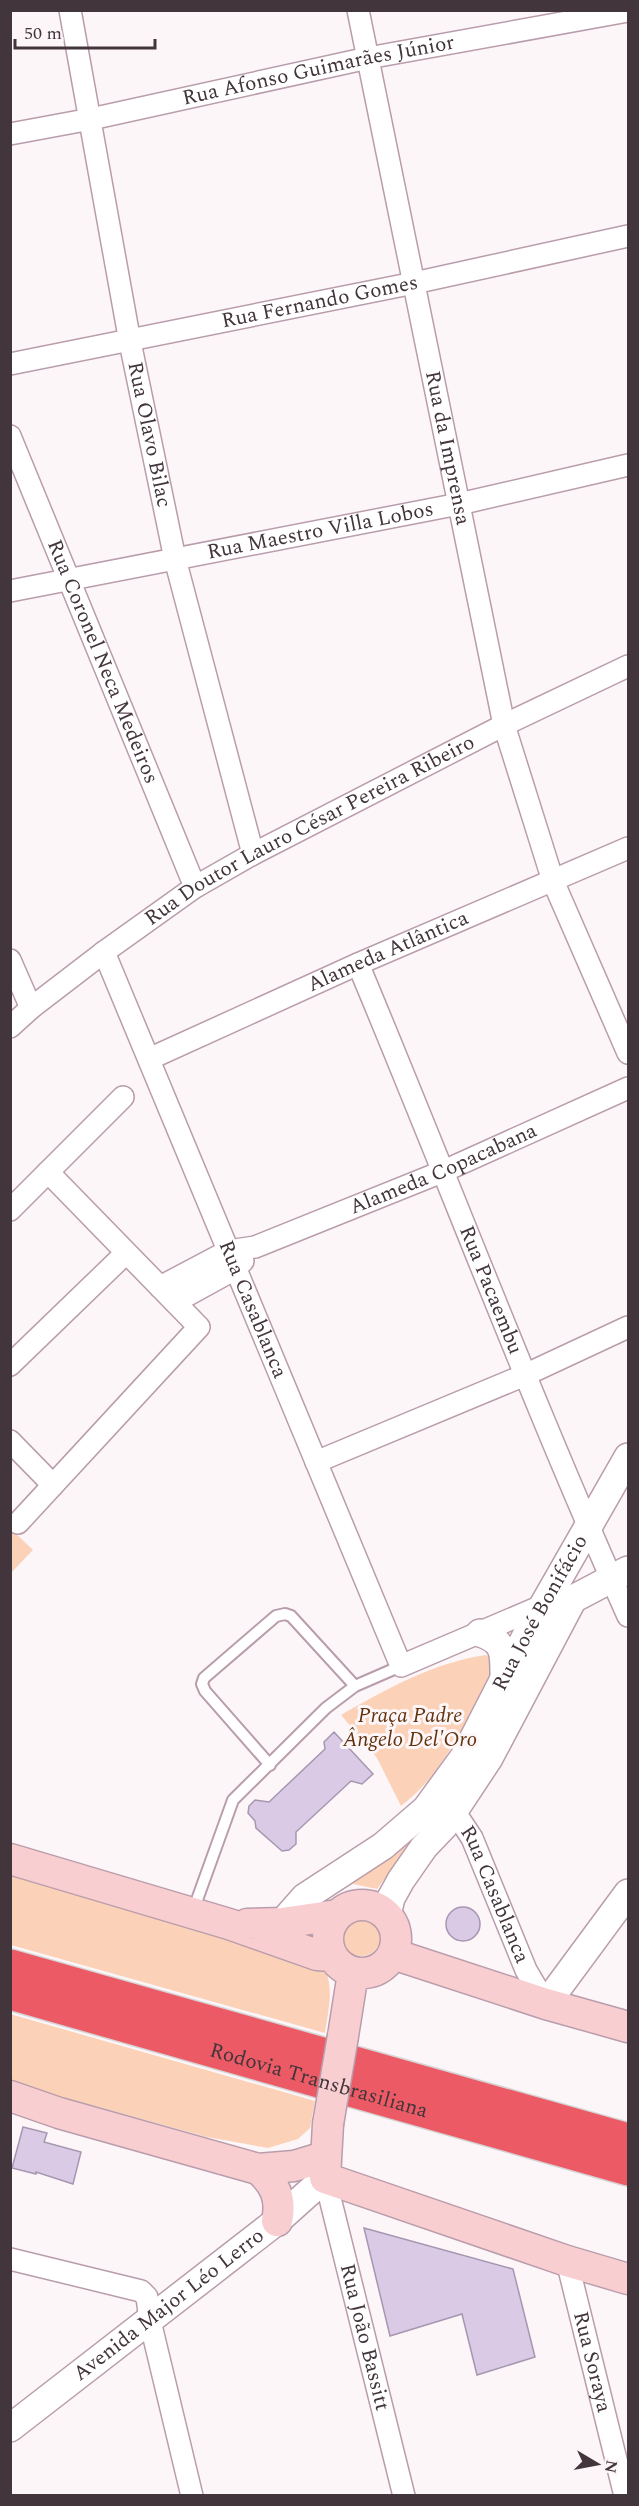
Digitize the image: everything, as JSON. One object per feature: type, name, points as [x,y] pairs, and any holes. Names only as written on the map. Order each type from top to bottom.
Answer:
[{"type":"highway","name":"Rodovia Transbrasiliana","points":[[10,1966],[628,2140]]},
{"type":"highway","name":"Rodovia Transbrasiliana","points":[[10,1993],[628,2169]]},
{"type":"main road","points":[[10,1860],[230,1924],[342,1965],[376,1971],[383,1967],[393,1954],[396,1935],[387,1915],[366,1905],[282,1923],[230,1924]]},
{"type":"main road","points":[[324,2167],[328,2124],[343,2036],[342,1965],[328,1935],[340,1912]]},
{"type":"main road","points":[[393,1954],[546,2004],[628,2027]]},
{"type":"main road","points":[[10,2096],[59,2113],[258,2169],[294,2166],[324,2167],[567,2261],[628,2279]]},
{"type":"main road","points":[[10,2111],[59,2113]]},
{"type":"main road","points":[[258,2169],[272,2183],[276,2192],[279,2201],[277,2221]]},
{"type":"street","name":"Rua Olavo Bilac","points":[[70,10],[129,342],[175,559],[253,854]]},
{"type":"street","name":"Rua da Imprensa","points":[[358,10],[504,725],[553,881],[628,1053]]},
{"type":"street","name":"Rua Afonso Guimarães Júnior","points":[[10,134],[91,119],[368,58],[628,11]]},
{"type":"street","name":"Rua Fernando Gomes","points":[[10,364],[129,342],[414,283],[628,236]]},
{"type":"street","name":"Rua Coronel Neca Medeiros","points":[[10,436],[195,887]]},
{"type":"street","name":"Rua Maestro Villa Lobos","points":[[10,591],[459,504],[628,465]]},
{"type":"street","name":"Rua Doutor Lauro César Pereira Ribeiro","points":[[10,1027],[31,1008],[105,952],[195,887],[253,854],[504,725],[628,666]]},
{"type":"street","name":"Alameda Atlântica","points":[[149,1059],[358,964],[628,848]]},
{"type":"street","name":"Rua Casablanca","points":[[105,952],[401,1666]]},
{"type":"street","points":[[10,960],[31,1008]]},
{"type":"street","name":"Rua Pacaembu","points":[[358,964],[589,1527],[620,1574],[628,1616]]},
{"type":"street","name":"Alameda Copacabana","points":[[231,1260],[255,1247],[444,1171],[628,1088]]},
{"type":"street","points":[[10,1210],[123,1097]]},
{"type":"street","points":[[18,1523],[199,1327],[48,1172]]},
{"type":"street","points":[[10,1365],[126,1252]]},
{"type":"street","points":[[160,1287],[231,1260]]},
{"type":"street","points":[[175,1302],[231,1260]]},
{"type":"street","points":[[316,1462],[525,1375],[628,1327]]},
{"type":"street","points":[[10,1441],[53,1485]]},
{"type":"street","name":"Rua José Bonifácio","points":[[282,1923],[305,1898],[383,1846],[426,1809],[464,1757],[544,1605],[628,1457]]},
{"type":"street","name":"Rua José Bonifácio","points":[[387,1915],[391,1898],[401,1880],[424,1847],[452,1816],[489,1758],[573,1599],[620,1574]]},
{"type":"street","points":[[401,1666],[544,1605]]},
{"type":"street","points":[[480,1632],[493,1637],[500,1644],[503,1653],[504,1679]]},
{"type":"street","name":"Rua Casablanca","points":[[426,1809],[460,1820],[472,1838],[526,1970],[546,2004]]},
{"type":"street","points":[[340,1912],[341,1890],[351,1868]]},
{"type":"street","points":[[546,2004],[628,1893]]},
{"type":"street","name":"Avenida Major Léo Lerro","points":[[10,2428],[277,2221],[324,2167]]},
{"type":"street","name":"Rua João Bassitt","points":[[324,2167],[404,2496]]},
{"type":"street","points":[[10,2259],[141,2291],[147,2297],[150,2320],[192,2496]]},
{"type":"street","name":"Rua Soraya","points":[[567,2261],[626,2496]]},
{"type":"lane","points":[[270,1765],[204,1691],[202,1684],[204,1678],[276,1616],[285,1614],[291,1616],[355,1686]]},
{"type":"lane","points":[[192,1913],[233,1800],[326,1708],[355,1686],[401,1666]]},
{"type":"green space","points":[[10,1528],[33,1550],[11,1573],[10,1573]]},
{"type":"green space","name":"Praça Padre Ângelo Del'Oro","points":[[486,1655],[492,1659],[491,1672],[453,1745],[430,1778],[401,1806],[377,1758],[341,1715],[393,1686],[430,1670]]},
{"type":"green space","points":[[411,1838],[414,1843],[409,1845],[377,1889],[353,1884],[363,1869]]},
{"type":"green space","points":[[10,1869],[321,1963],[326,1971],[330,1988],[325,2033],[11,1945]]},
{"type":"green space","points":[[361,1916],[369,1917],[375,1922],[380,1928],[380,1944],[375,1950],[369,1955],[361,1956],[353,1955],[347,1950],[342,1944],[341,1936],[342,1928],[347,1922],[353,1917]]},
{"type":"green space","points":[[10,2014],[315,2101],[310,2128],[298,2139],[268,2148],[207,2137],[95,2106],[28,2091],[27,2086],[11,2082]]},
{"type":"building","points":[[334,1732],[373,1774],[362,1784],[351,1781],[296,1832],[296,1844],[289,1850],[282,1851],[256,1828],[255,1821],[248,1813],[249,1806],[255,1800],[269,1802],[325,1749],[324,1742]]},
{"type":"building","points":[[463,1907],[475,1912],[480,1924],[475,1936],[463,1941],[451,1936],[446,1924],[451,1912]]},
{"type":"building","points":[[23,2127],[47,2133],[44,2142],[81,2152],[73,2184],[36,2172],[36,2174],[12,2168]]},
{"type":"building","points":[[364,2228],[513,2269],[535,2357],[477,2375],[462,2314],[390,2336]]}]
